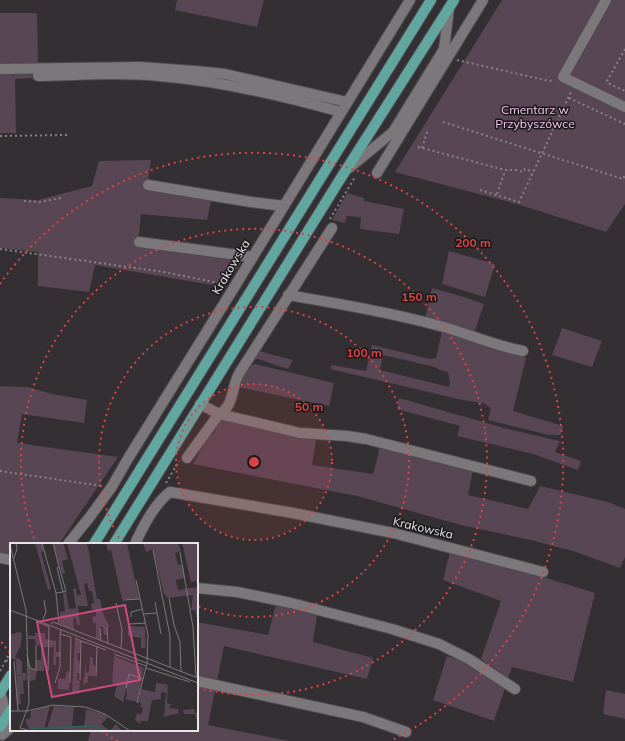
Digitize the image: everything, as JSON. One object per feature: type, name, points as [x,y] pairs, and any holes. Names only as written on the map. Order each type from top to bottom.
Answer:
[{"type":"main road","points":[[95,543],[432,0]]},
{"type":"main road","points":[[115,543],[346,170],[452,4]]},
{"type":"main road","points":[[0,692],[10,677]]},
{"type":"main road","points":[[3,729],[10,712]]},
{"type":"street","name":"Krakowska","points":[[69,543],[110,488],[410,0]]},
{"type":"street","points":[[377,173],[483,0]]},
{"type":"street","points":[[606,0],[563,77],[625,107]]},
{"type":"street","points":[[393,132],[444,49],[452,4]]},
{"type":"street","points":[[0,69],[140,67],[195,71],[225,74],[347,102]]},
{"type":"street","points":[[38,76],[138,75],[216,82],[299,100],[341,112]]},
{"type":"street","points":[[346,170],[411,118]]},
{"type":"street","points":[[148,185],[250,202],[284,206]]},
{"type":"street","points":[[187,458],[219,414],[225,411],[230,402],[239,374],[332,228]]},
{"type":"street","points":[[139,242],[253,257]]},
{"type":"street","points":[[288,295],[379,312],[444,327],[506,348],[523,351]]},
{"type":"street","points":[[200,404],[219,414],[300,433],[348,436],[366,439],[531,481]]},
{"type":"street","name":"Krakowska","points":[[164,496],[170,492],[293,513],[393,534],[543,572]]},
{"type":"street","points":[[135,543],[139,534],[157,504],[164,496]]},
{"type":"street","points":[[0,558],[10,560]]},
{"type":"street","points":[[198,588],[237,592],[291,603],[392,629],[439,644],[469,659],[515,689]]},
{"type":"street","points":[[198,682],[362,716],[406,732]]},
{"type":"street","points":[[0,692],[5,710],[3,729]]},
{"type":"path","points":[[625,49],[607,81],[608,83],[625,91]]},
{"type":"path","points":[[448,57],[549,81],[563,77]]},
{"type":"path","points":[[480,190],[519,202],[575,83]]},
{"type":"path","points":[[569,98],[625,124]]},
{"type":"path","points":[[443,122],[623,180],[625,176]]},
{"type":"path","points":[[422,148],[428,129]]},
{"type":"path","points":[[0,136],[68,135]]},
{"type":"path","points":[[418,147],[505,170],[516,170],[523,172],[525,169],[533,172]]},
{"type":"path","points":[[497,194],[505,170]]},
{"type":"path","points":[[332,228],[329,220],[357,173]]},
{"type":"path","points":[[24,201],[40,202],[61,198]]},
{"type":"path","points":[[0,249],[164,272],[235,286]]},
{"type":"path","points":[[164,496],[164,486],[180,459],[187,458]]},
{"type":"path","points":[[0,471],[110,488]]},
{"type":"path","points":[[0,671],[10,653]]},
{"type":"path","points":[[6,660],[10,663]]},
{"type":"green space","points":[[177,0],[264,0],[257,27],[175,10]]},
{"type":"green space","name":"Cmentarz w Przybyszówce","points":[[502,0],[625,0],[625,204],[606,232],[520,205],[395,172]]},
{"type":"green space","points":[[0,13],[37,13],[38,64],[0,67]]},
{"type":"green space","points":[[0,73],[32,73],[32,78],[15,79],[16,133],[0,133]]},
{"type":"green space","points":[[151,160],[147,187],[212,197],[207,220],[141,214],[138,245],[243,259],[224,287],[95,265],[89,292],[38,286],[38,252],[0,248],[0,198],[38,200],[92,186],[99,161]]},
{"type":"green space","points":[[347,193],[364,198],[364,201],[404,209],[399,234],[360,229],[361,218],[359,217],[347,216],[345,223],[332,220]]},
{"type":"green space","points":[[449,251],[495,264],[485,297],[442,284]]},
{"type":"green space","points":[[432,288],[484,304],[474,333],[425,319]]},
{"type":"green space","points":[[562,328],[602,341],[592,367],[552,355]]},
{"type":"green space","points":[[442,331],[526,358],[513,411],[563,426],[561,435],[549,435],[488,420],[491,408],[486,404],[458,399],[330,369],[332,365],[366,371],[372,345],[430,359],[436,358]],"holes":[[[383,355],[435,367],[448,372],[450,383],[449,387],[380,370]]]},
{"type":"green space","points":[[258,351],[293,360],[288,369],[258,359],[253,359]]},
{"type":"green space","points":[[255,364],[334,383],[329,406],[238,387],[248,366]]},
{"type":"green space","points":[[0,386],[28,387],[52,394],[87,400],[84,423],[22,414],[17,443],[118,457],[60,543],[10,543],[10,555],[0,553]]},
{"type":"green space","points":[[399,398],[504,428],[560,441],[555,452],[581,461],[578,470],[533,454],[457,436],[460,426],[397,409]]},
{"type":"green space","points":[[223,419],[316,440],[312,465],[373,474],[380,447],[473,470],[468,495],[528,509],[540,486],[608,502],[625,509],[625,557],[620,568],[576,552],[535,541],[461,525],[357,496],[193,464],[206,440],[215,431],[217,424]]},
{"type":"green space","points":[[450,552],[497,563],[595,593],[573,682],[512,667],[508,678],[481,659],[501,601],[443,580]]},
{"type":"green space","points":[[276,605],[317,615],[313,642],[373,658],[367,679],[224,646],[208,725],[289,741],[88,741],[91,731],[198,731],[198,622],[268,635]]},
{"type":"green space","points":[[447,656],[470,664],[491,680],[505,688],[494,721],[433,700]]},
{"type":"green space","points":[[606,690],[625,694],[625,719],[603,714]]}]
